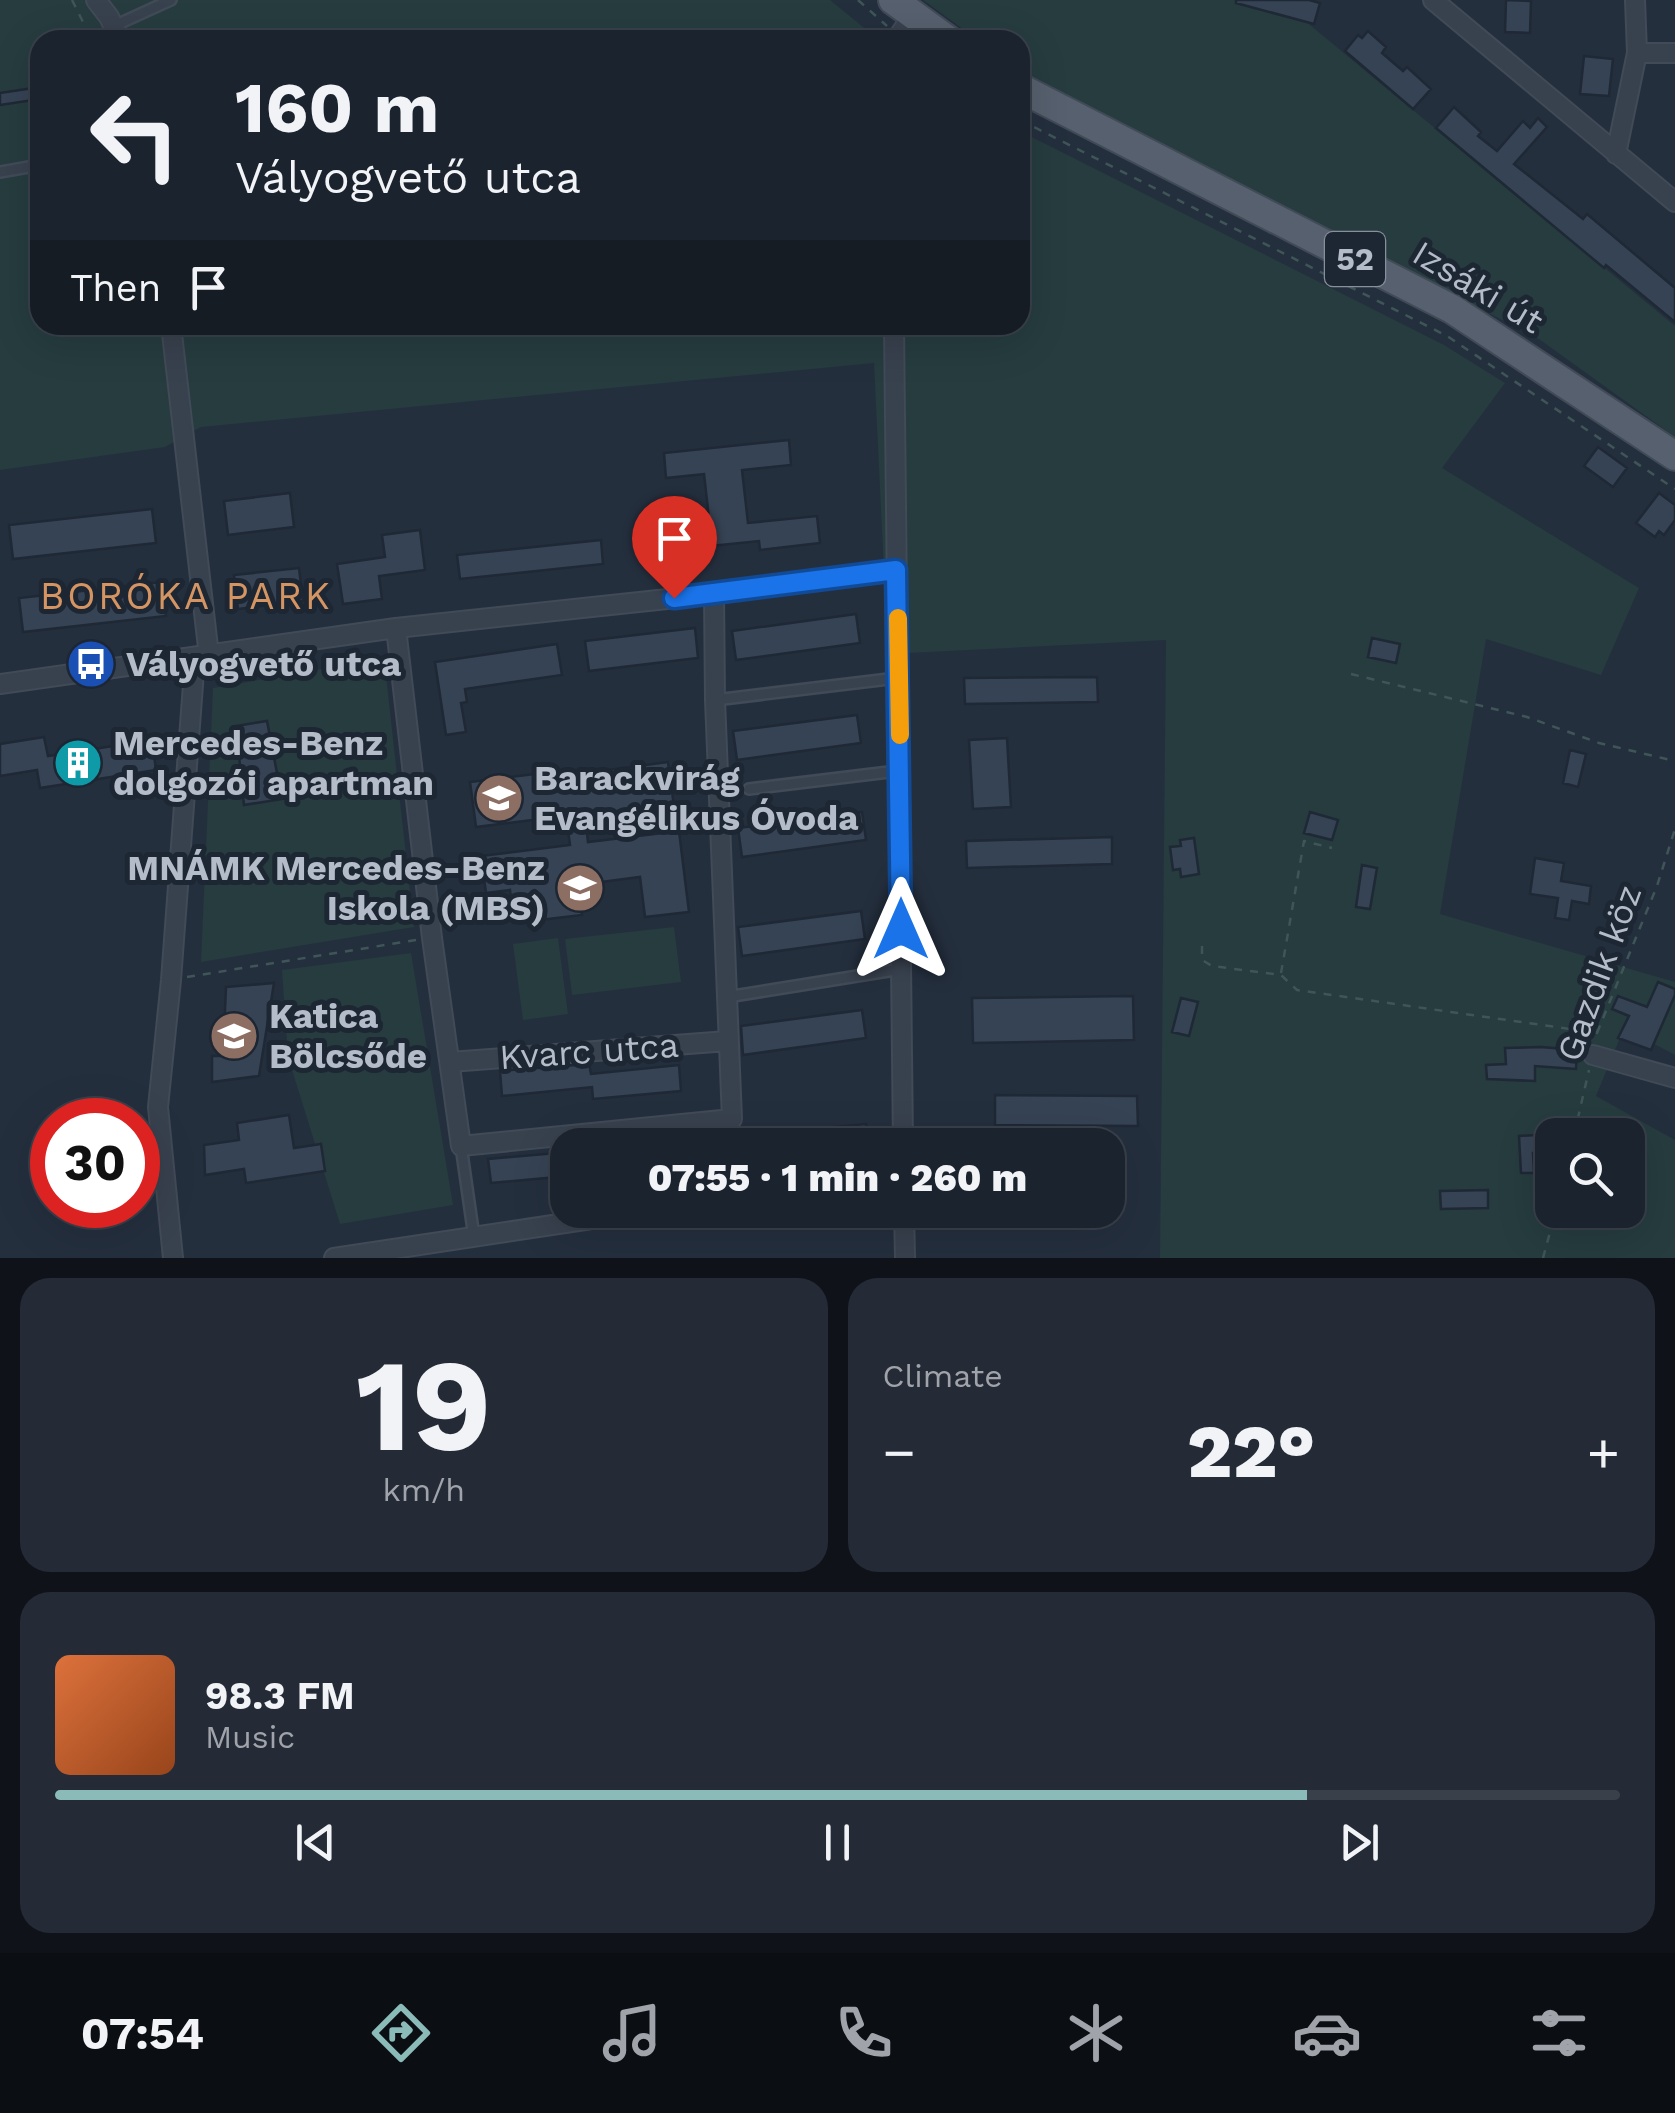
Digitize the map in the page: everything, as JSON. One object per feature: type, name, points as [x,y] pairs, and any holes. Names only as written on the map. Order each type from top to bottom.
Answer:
[{"type":"main road","name":"Izsáki út","points":[[1030,93],[1452,309],[1675,456]]},
{"type":"street","points":[[96,0],[115,30]]},
{"type":"street","points":[[1433,0],[1675,202]]},
{"type":"street","points":[[1616,154],[1637,53],[1635,0]]},
{"type":"street","points":[[1637,53],[1675,53]]},
{"type":"street","points":[[171,335],[202,657],[158,1107],[173,1258]]},
{"type":"street","points":[[894,335],[903,1128]]},
{"type":"street","points":[[0,684],[396,628],[896,570]]},
{"type":"street","points":[[461,1146],[732,1119],[714,594]]},
{"type":"street","name":"Kvarc utca","points":[[396,628],[461,1146]]},
{"type":"street","name":"Kvarc utca","points":[[450,1062],[728,1041]]},
{"type":"street","points":[[1593,1055],[1675,1078]]},
{"type":"street","points":[[334,1258],[550,1225]]},
{"type":"street","points":[[904,1228],[905,1258]]},
{"type":"lane","points":[[122,30],[171,0]]},
{"type":"lane","points":[[0,172],[30,168]]},
{"type":"lane","points":[[715,700],[900,678]]},
{"type":"lane","points":[[749,789],[900,770]]},
{"type":"lane","points":[[727,997],[901,969]]},
{"type":"lane","points":[[461,1146],[474,1237]]},
{"type":"path","points":[[72,0],[87,30]]},
{"type":"path","points":[[858,0],[899,23]]},
{"type":"path","points":[[1030,125],[1447,336],[1675,489]]},
{"type":"path","points":[[1351,674],[1675,760]]},
{"type":"path","name":"Gazdik köz","points":[[1578,1118],[1598,1033],[1657,886],[1675,829]]},
{"type":"path","points":[[1280,975],[1304,841],[1332,848]]},
{"type":"path","points":[[171,980],[432,938]]},
{"type":"path","points":[[1202,946],[1202,960],[1212,966],[1280,975],[1297,990],[1598,1033]]},
{"type":"path","points":[[1543,1258],[1551,1228]]},
{"type":"green space","points":[[0,0],[830,0],[867,30],[30,30],[30,335],[1030,335],[1030,136],[1444,345],[1505,383],[1442,468],[1639,588],[1601,675],[1486,639],[1440,914],[1675,982],[1675,1055],[1624,1028],[1596,1096],[1636,1118],[1535,1118],[1535,1228],[1645,1228],[1645,1123],[1675,1140],[1675,1258],[1160,1258],[1166,640],[888,654],[874,363],[201,427],[165,447],[0,470]]},
{"type":"green space","points":[[923,0],[1256,0],[1293,11],[1675,326],[1675,437],[1539,339],[1034,80],[1030,77],[1030,30],[964,30]]},
{"type":"green space","points":[[384,658],[414,927],[201,962],[213,688]]},
{"type":"green space","points":[[674,927],[681,982],[572,995],[565,939]]},
{"type":"green space","points":[[558,938],[568,1014],[523,1020],[513,944]]},
{"type":"green space","points":[[411,953],[453,1205],[340,1224],[288,1057],[282,970]]},
{"type":"building","points":[[1236,0],[1309,0],[1320,3],[1314,24]]},
{"type":"building","points":[[1506,0],[1531,1],[1530,33],[1505,32]]},
{"type":"building","points":[[1368,31],[1386,47],[1382,53],[1403,71],[1407,67],[1431,89],[1413,109],[1345,51],[1358,35],[1362,38]]},
{"type":"building","points":[[1584,56],[1613,59],[1609,96],[1580,94]]},
{"type":"building","points":[[30,88],[30,100],[0,105],[0,93]]},
{"type":"building","points":[[1454,107],[1481,132],[1478,136],[1497,151],[1523,121],[1530,128],[1538,118],[1547,127],[1514,164],[1583,219],[1587,214],[1675,288],[1675,322],[1436,128]]},
{"type":"building","points":[[789,440],[791,465],[742,470],[748,523],[817,516],[820,543],[760,550],[759,541],[709,546],[710,555],[649,562],[646,534],[710,527],[704,474],[666,478],[664,453]]},
{"type":"building","points":[[1598,447],[1627,468],[1613,487],[1584,466]]},
{"type":"building","points":[[290,493],[294,527],[228,535],[224,501]]},
{"type":"building","points":[[1659,493],[1675,505],[1675,520],[1664,535],[1659,531],[1655,537],[1636,523]]},
{"type":"building","points":[[152,509],[156,543],[13,559],[9,525]]},
{"type":"building","points":[[420,530],[425,570],[379,576],[382,599],[343,604],[337,564],[385,557],[382,535]]},
{"type":"building","points":[[601,540],[603,564],[460,579],[457,555]]},
{"type":"building","points":[[299,568],[303,601],[238,609],[234,575]]},
{"type":"building","points":[[162,582],[166,616],[23,632],[19,598]]},
{"type":"building","points":[[856,614],[860,643],[736,660],[732,631]]},
{"type":"building","points":[[695,628],[698,658],[589,671],[585,641]]},
{"type":"building","points":[[1372,638],[1400,644],[1396,663],[1368,657]]},
{"type":"building","points":[[557,644],[562,675],[465,689],[467,702],[461,703],[466,732],[446,735],[435,662]]},
{"type":"building","points":[[1097,677],[1098,702],[965,704],[964,678]]},
{"type":"building","points":[[857,715],[861,743],[737,760],[733,731]]},
{"type":"building","points":[[267,721],[282,799],[244,805],[236,726]]},
{"type":"building","name":"Mercedes-Benz dolgozói apartman","points":[[44,737],[48,756],[152,740],[156,770],[40,788],[37,770],[0,776],[0,744]]},
{"type":"building","points":[[1007,738],[1011,807],[973,809],[969,740]]},
{"type":"building","points":[[1570,750],[1586,754],[1578,787],[1563,783]]},
{"type":"building","points":[[668,762],[674,806],[585,817],[588,842],[679,831],[689,912],[645,917],[640,877],[578,885],[582,915],[514,923],[510,890],[486,893],[481,856],[570,845],[566,816],[476,827],[470,782],[560,771],[561,776]]},
{"type":"building","points":[[862,812],[866,840],[742,857],[738,828]]},
{"type":"building","points":[[1310,812],[1338,820],[1332,840],[1304,833]]},
{"type":"building","points":[[1112,837],[1112,864],[967,868],[966,841]]},
{"type":"building","points":[[1194,838],[1199,874],[1181,877],[1180,869],[1173,870],[1170,847],[1181,846],[1180,840]]},
{"type":"building","points":[[1535,858],[1564,863],[1561,881],[1591,886],[1589,904],[1572,901],[1569,920],[1555,918],[1558,898],[1530,894]]},
{"type":"building","points":[[1362,865],[1377,868],[1370,909],[1356,907]]},
{"type":"building","points":[[861,911],[865,939],[742,956],[738,927]]},
{"type":"building","points":[[1658,982],[1675,989],[1675,995],[1651,1050],[1618,1038],[1629,1016],[1612,1009],[1618,996],[1647,1007]]},
{"type":"building","points":[[274,983],[259,1076],[212,1082],[212,1056],[223,1056],[226,987]]},
{"type":"building","points":[[1133,996],[1134,1040],[973,1043],[972,998]]},
{"type":"building","points":[[1181,998],[1198,1002],[1189,1036],[1172,1032]]},
{"type":"building","points":[[862,1010],[866,1038],[743,1055],[741,1026]]},
{"type":"building","points":[[1505,1048],[1577,1050],[1576,1069],[1535,1066],[1535,1081],[1487,1079],[1486,1065],[1506,1064]]},
{"type":"building","points":[[589,1064],[591,1074],[679,1065],[681,1091],[593,1099],[592,1087],[502,1096],[500,1071]]},
{"type":"building","points":[[995,1095],[1137,1096],[1138,1126],[995,1125]]},
{"type":"building","points":[[289,1115],[294,1148],[321,1144],[325,1171],[246,1183],[244,1169],[205,1175],[204,1145],[239,1140],[237,1123]]},
{"type":"building","points":[[866,1124],[866,1128],[823,1128]]},
{"type":"building","points":[[1535,1135],[1534,1173],[1521,1173],[1519,1136]]},
{"type":"building","points":[[550,1154],[550,1178],[491,1183],[488,1159]]},
{"type":"building","points":[[1488,1190],[1488,1208],[1441,1209],[1440,1191]]},
{"type":"slow traffic","points":[[898,618],[900,735]]},
{"type":"place","name":"Vályogvető utca","points":[[91,664]]},
{"type":"place","name":"Mercedes-Benz dolgozói apartman","points":[[78,763]]},
{"type":"place","name":"Barackvirág Evangélikus Óvoda","points":[[499,798]]},
{"type":"place","name":"MNÁMK Mercedes-Benz Iskola (MBS)","points":[[580,888]]},
{"type":"place","name":"Katica Bölcsőde","points":[[234,1036]]},
{"type":"district","name":"BORÓKA PARK","points":[[186,596]]},
{"type":"route","points":[[674,598],[896,570],[901,929]]}]
